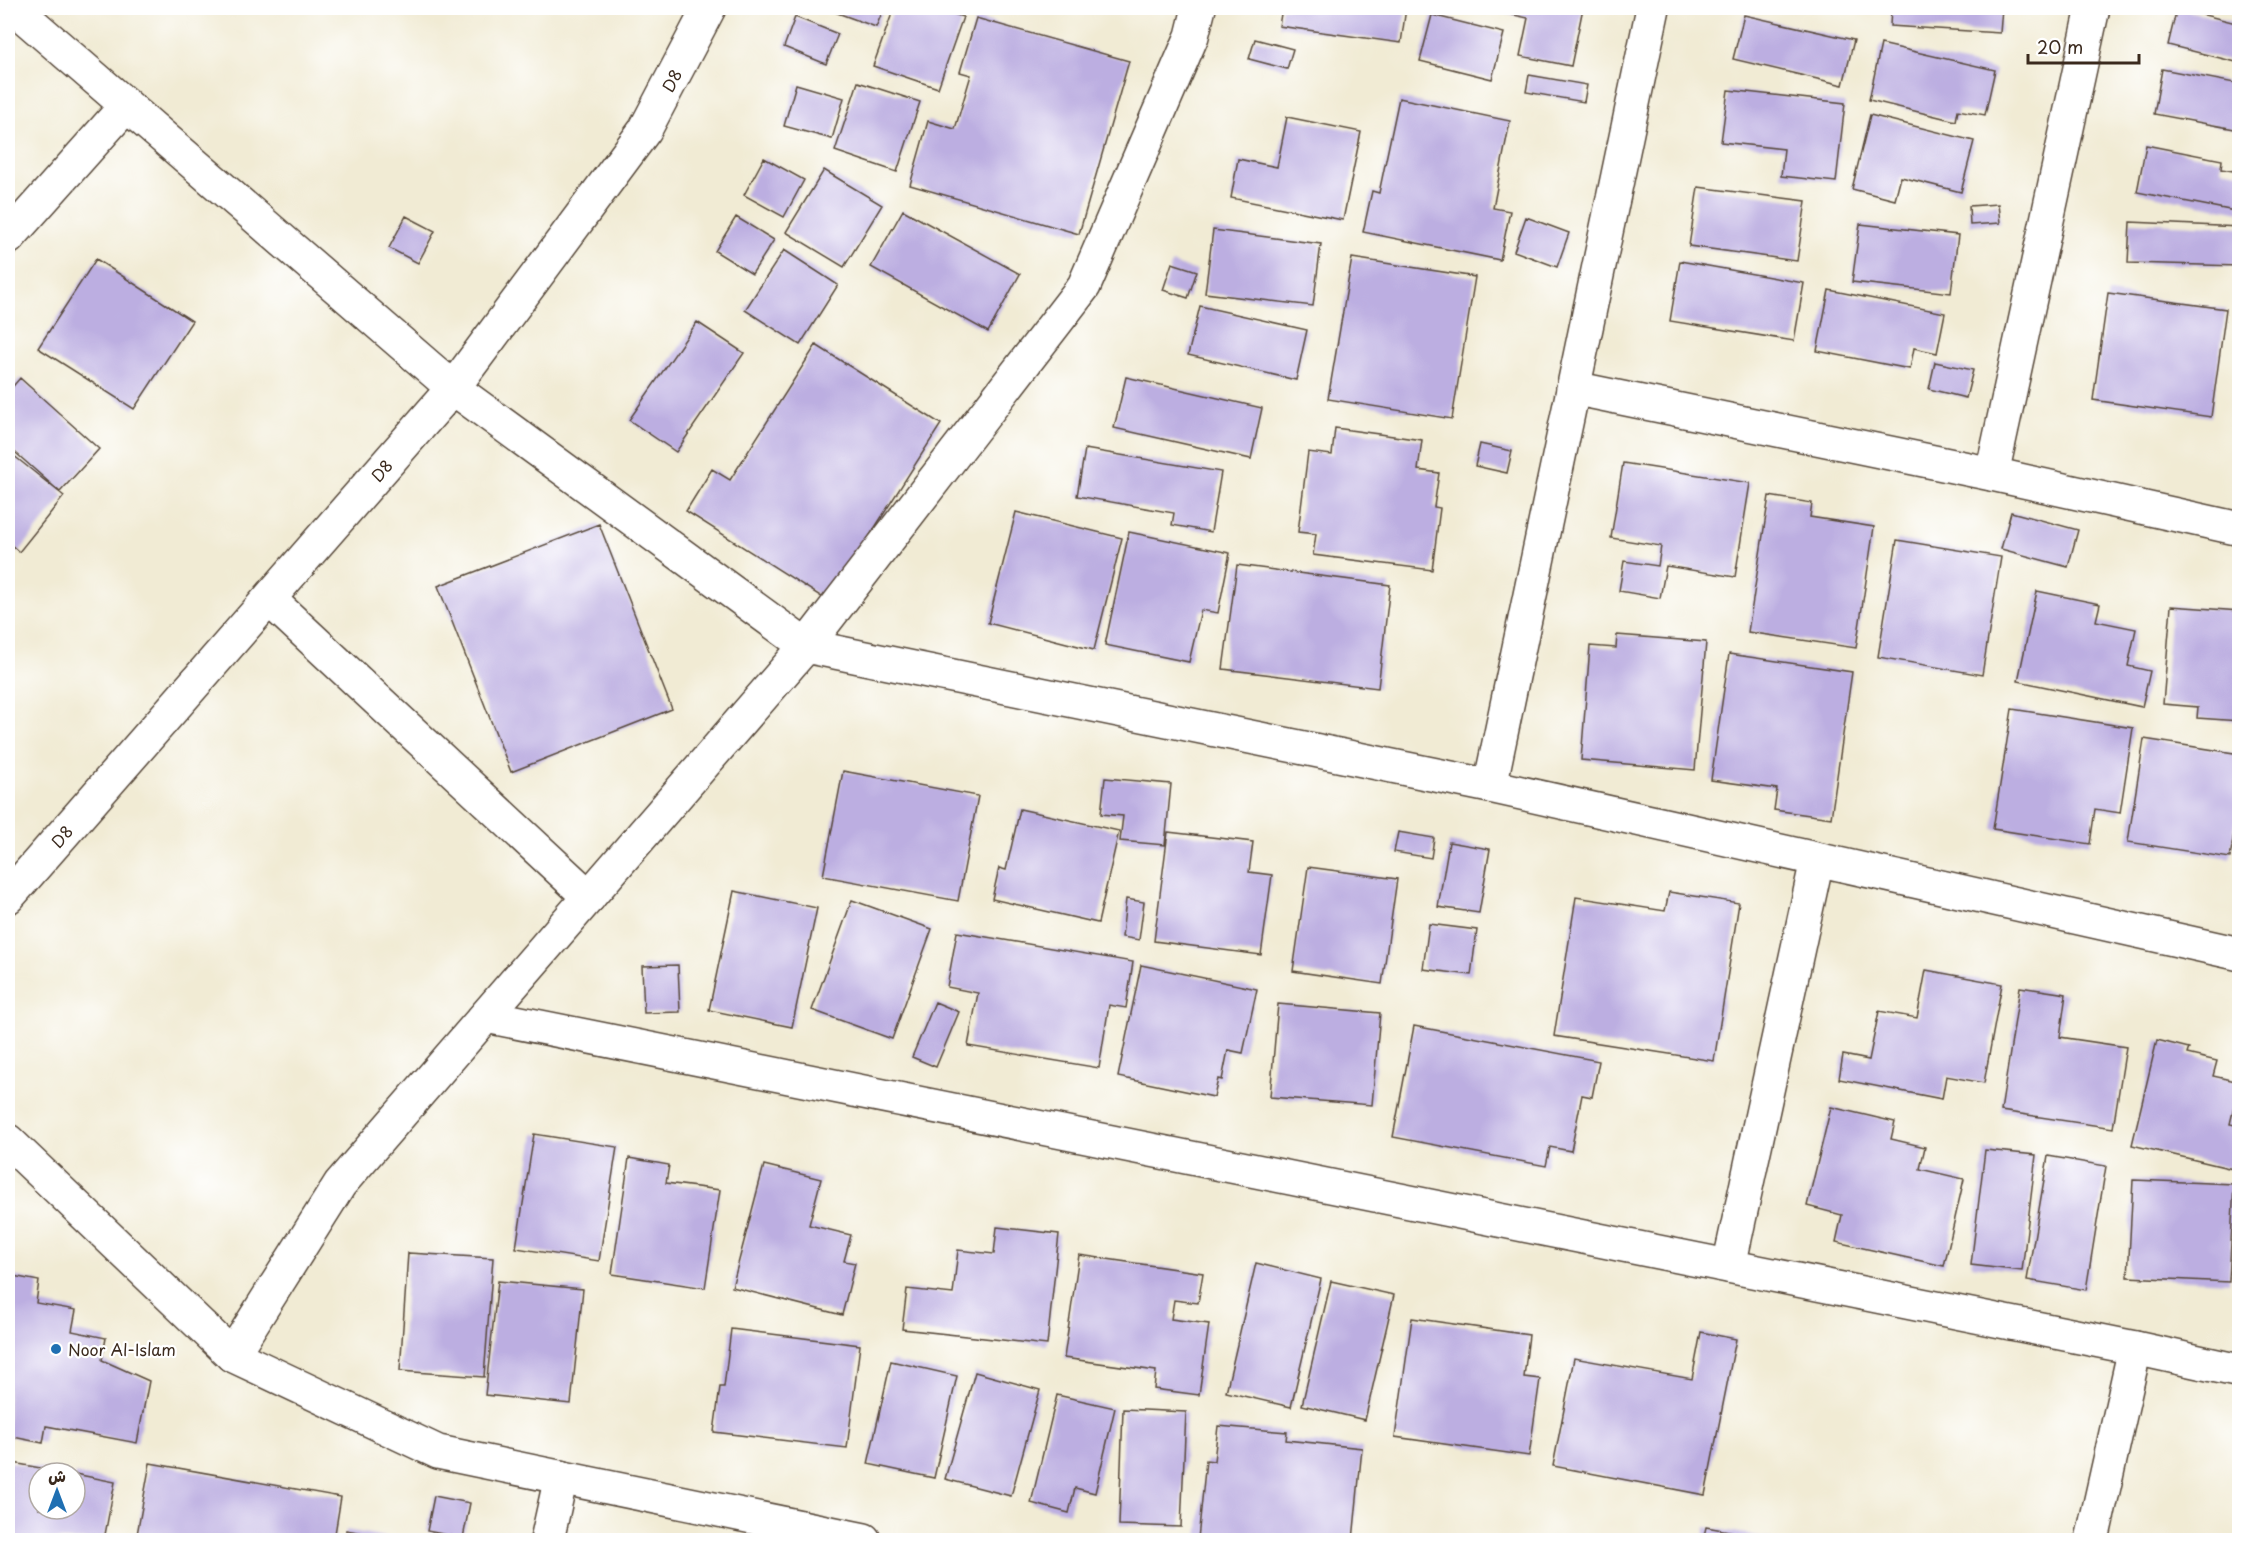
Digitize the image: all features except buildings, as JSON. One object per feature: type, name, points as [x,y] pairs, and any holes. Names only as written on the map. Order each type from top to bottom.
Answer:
[{"type":"street","points":[[14,8],[453,388],[806,646],[1490,786],[2240,954]]},
{"type":"street","name":"D8","points":[[8,897],[453,388],[645,130],[709,8]]},
{"type":"street","points":[[232,1355],[340,1184],[806,646],[1084,286],[1192,36],[1199,8]]},
{"type":"street","points":[[1490,786],[1653,8]]},
{"type":"street","points":[[1992,474],[2092,8]]},
{"type":"street","points":[[8,238],[126,106]]},
{"type":"street","points":[[1573,388],[1992,474],[2240,529]]},
{"type":"street","points":[[269,599],[589,897]]},
{"type":"street","points":[[1729,1266],[1817,860]]},
{"type":"street","points":[[486,1016],[2240,1371]]},
{"type":"street","points":[[8,1141],[232,1355],[438,1452],[864,1540]]},
{"type":"street","points":[[2092,1540],[2134,1348]]},
{"type":"street","points":[[547,1540],[561,1477]]},
{"type":"place","name":"Noor Al-Islam","points":[[56,1349]]}]
